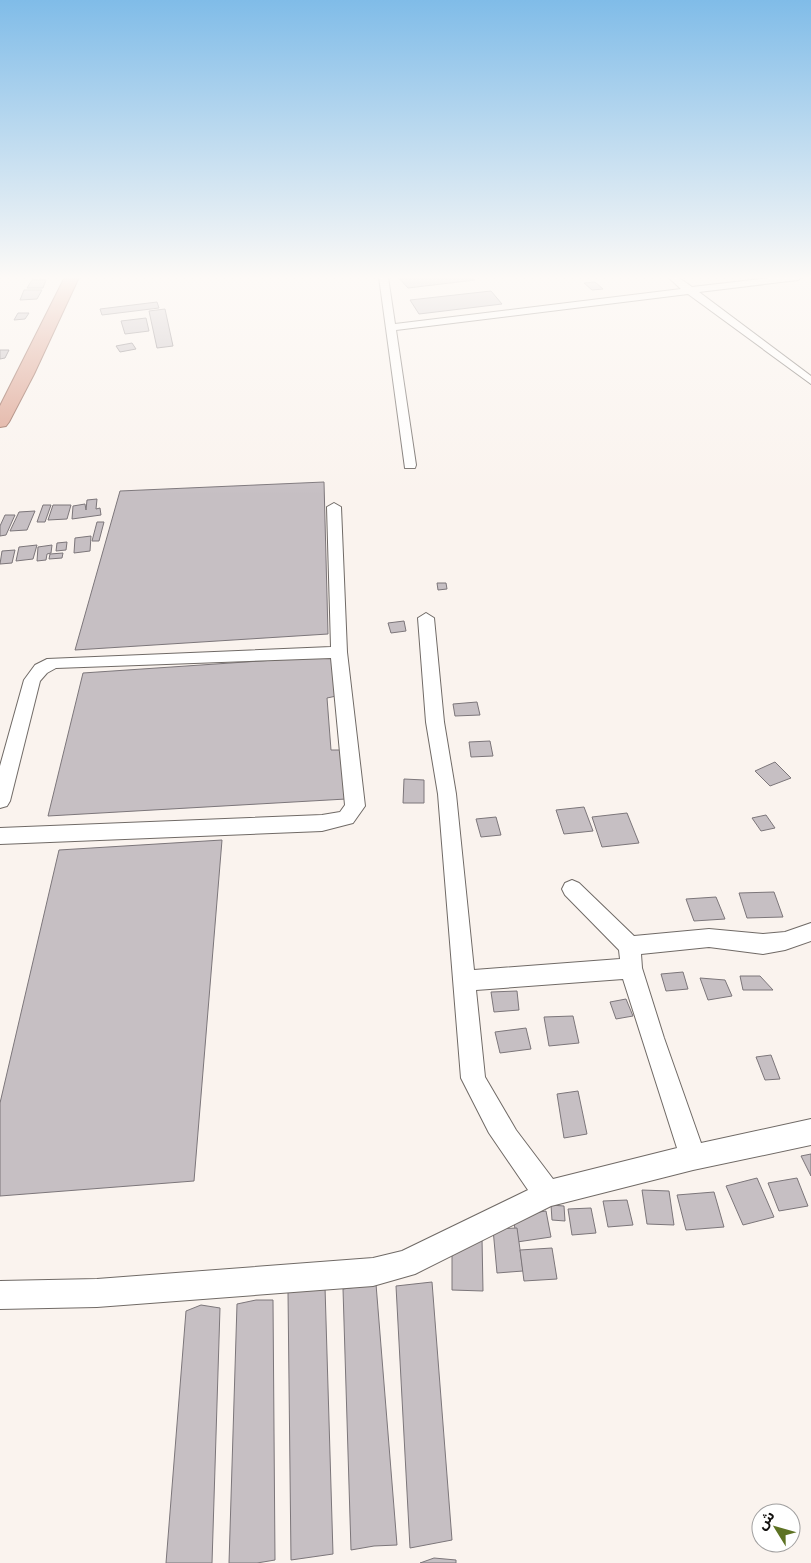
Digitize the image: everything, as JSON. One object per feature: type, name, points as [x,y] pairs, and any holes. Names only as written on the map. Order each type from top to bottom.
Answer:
[{"type":"highway","points":[[0,394],[22,350]]},
{"type":"highway","points":[[0,422],[37,350]]},
{"type":"street","points":[[393,350],[410,465]]},
{"type":"street","points":[[770,350],[811,381]]},
{"type":"street","points":[[0,836],[322,823],[346,818],[355,806],[339,652],[334,507]]},
{"type":"street","points":[[426,618],[435,722],[446,794],[473,1078],[485,1106],[496,1125],[548,1194]]},
{"type":"street","points":[[0,801],[32,680],[41,669],[53,664],[339,652]]},
{"type":"street","points":[[572,890],[631,957],[652,1038],[693,1157]]},
{"type":"street","points":[[463,981],[631,957],[709,938],[763,944],[785,941],[811,932]]},
{"type":"street","points":[[0,1295],[97,1293],[373,1272],[405,1264],[548,1194],[693,1157],[811,1132]]},
{"type":"building","points":[[0,350],[9,350],[5,358],[0,359]]},
{"type":"building","points":[[324,482],[328,634],[75,650],[120,491]]},
{"type":"building","points":[[97,499],[96,509],[100,508],[101,515],[72,519],[73,506],[85,504],[86,510],[87,500]]},
{"type":"building","points":[[43,505],[51,505],[45,522],[37,522]]},
{"type":"building","points":[[53,505],[71,505],[67,519],[48,520]]},
{"type":"building","points":[[35,511],[27,530],[10,531],[19,512]]},
{"type":"building","points":[[5,515],[15,515],[6,535],[0,536],[0,526]]},
{"type":"building","points":[[97,522],[104,522],[99,541],[92,541]]},
{"type":"building","points":[[91,536],[90,551],[74,553],[75,538]]},
{"type":"building","points":[[67,542],[66,550],[56,551],[57,543]]},
{"type":"building","points":[[37,545],[33,559],[16,561],[19,547]]},
{"type":"building","points":[[52,545],[51,553],[47,554],[46,560],[37,561],[38,547]]},
{"type":"building","points":[[15,550],[12,563],[0,564],[2,551]]},
{"type":"building","points":[[63,553],[62,558],[49,559],[50,554]]},
{"type":"building","points":[[437,583],[446,583],[447,589],[438,590]]},
{"type":"building","points":[[404,621],[406,631],[391,633],[388,623]]},
{"type":"building","points":[[334,656],[341,695],[327,698],[331,750],[344,750],[346,799],[48,816],[83,673]]},
{"type":"building","points":[[477,702],[480,715],[455,716],[453,704]]},
{"type":"building","points":[[490,741],[493,756],[471,757],[469,742]]},
{"type":"building","points":[[775,762],[791,778],[770,786],[755,771]]},
{"type":"building","points":[[404,779],[424,780],[424,803],[403,803]]},
{"type":"building","points":[[584,807],[593,831],[564,834],[556,810]]},
{"type":"building","points":[[627,813],[639,843],[602,847],[592,817]]},
{"type":"building","points":[[766,815],[775,828],[761,831],[752,818]]},
{"type":"building","points":[[496,817],[501,835],[481,837],[476,819]]},
{"type":"building","points":[[222,840],[194,1181],[0,1196],[0,1103],[59,850]]},
{"type":"building","points":[[774,892],[783,917],[747,918],[739,893]]},
{"type":"building","points":[[716,897],[725,919],[694,921],[686,899]]},
{"type":"building","points":[[683,972],[688,989],[666,991],[661,974]]},
{"type":"building","points":[[740,976],[760,976],[773,990],[743,990]]},
{"type":"building","points":[[700,978],[725,980],[732,996],[708,1000]]},
{"type":"building","points":[[517,991],[519,1010],[494,1012],[491,992]]},
{"type":"building","points":[[626,999],[633,1016],[616,1019],[610,1002]]},
{"type":"building","points":[[573,1016],[579,1043],[549,1046],[544,1017]]},
{"type":"building","points":[[526,1028],[531,1049],[500,1053],[495,1032]]},
{"type":"building","points":[[771,1055],[780,1079],[765,1080],[756,1057]]},
{"type":"building","points":[[578,1091],[587,1134],[564,1138],[557,1094]]},
{"type":"building","points":[[811,1154],[811,1176],[801,1156]]},
{"type":"building","points":[[757,1178],[774,1217],[743,1225],[726,1186]]},
{"type":"building","points":[[797,1178],[808,1206],[779,1211],[768,1183]]},
{"type":"building","points":[[642,1190],[669,1191],[674,1225],[647,1224]]},
{"type":"building","points":[[714,1192],[724,1227],[686,1230],[677,1195]]},
{"type":"building","points":[[627,1200],[633,1225],[608,1227],[603,1201]]},
{"type":"building","points":[[551,1205],[564,1206],[565,1221],[552,1220]]},
{"type":"building","points":[[591,1208],[596,1233],[572,1235],[568,1209]]},
{"type":"building","points":[[546,1211],[551,1237],[517,1242],[513,1216]]},
{"type":"building","points":[[517,1228],[523,1271],[497,1273],[493,1229]]},
{"type":"building","points":[[452,1237],[482,1238],[483,1291],[452,1290]]},
{"type":"building","points":[[552,1248],[557,1279],[524,1281],[520,1250]]},
{"type":"building","points":[[432,1282],[452,1540],[410,1548],[396,1286]]},
{"type":"building","points":[[376,1284],[397,1545],[351,1550],[343,1289]]},
{"type":"building","points":[[325,1287],[333,1554],[291,1560],[288,1292]]},
{"type":"building","points":[[256,1300],[273,1300],[275,1560],[257,1563],[229,1563],[237,1304]]},
{"type":"building","points":[[201,1305],[220,1308],[212,1563],[166,1563],[186,1311]]},
{"type":"building","points":[[434,1558],[456,1560],[456,1563],[420,1563]]}]
